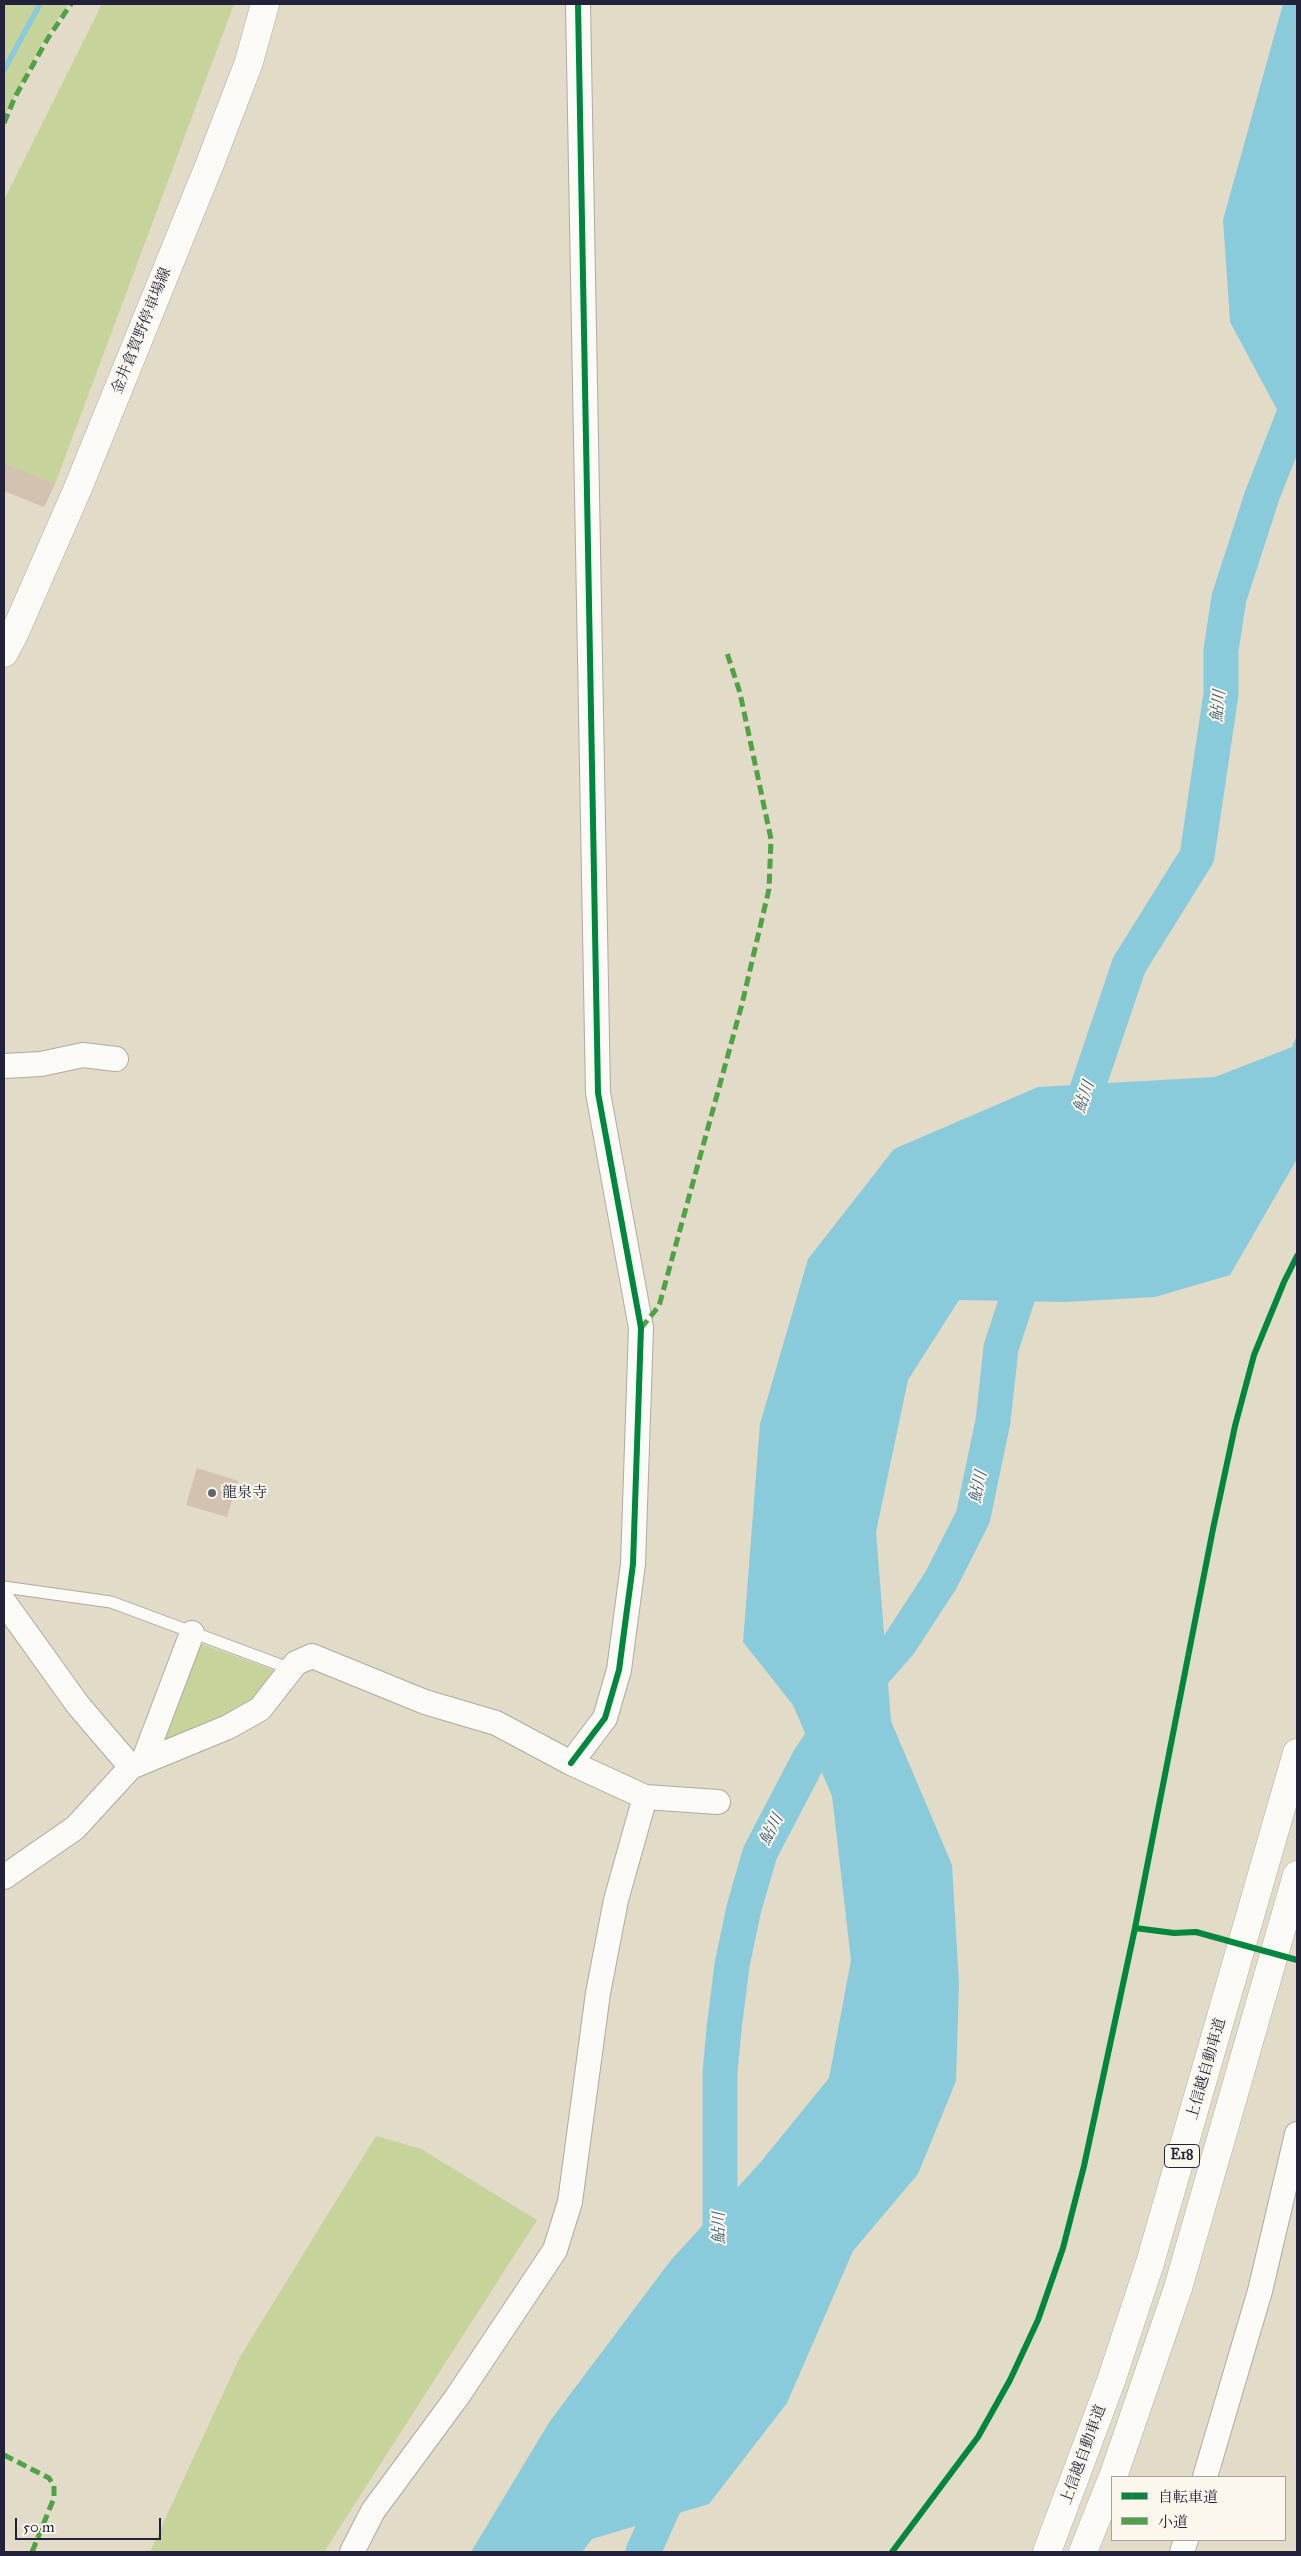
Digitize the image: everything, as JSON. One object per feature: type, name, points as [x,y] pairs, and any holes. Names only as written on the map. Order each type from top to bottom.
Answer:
[{"type":"main road","name":"金井倉賀野停車場線","points":[[8,637],[78,488],[211,161],[249,62],[266,4]]},
{"type":"main road","name":"上信越自動車道","points":[[1047,2552],[1105,2400],[1150,2263],[1297,1752]]},
{"type":"main road","name":"E18","points":[[1114,2476],[1183,2269],[1297,1875]]},
{"type":"main road","name":"E18","points":[[1083,2552],[1111,2483]]},
{"type":"street","points":[[571,1763],[605,1718],[619,1670],[633,1564],[641,1328],[598,1093],[578,4]]},
{"type":"street","points":[[4,1066],[41,1064],[83,1055],[116,1059]]},
{"type":"street","points":[[4,1602],[78,1705],[137,1765]]},
{"type":"street","points":[[4,1877],[75,1828],[137,1765],[192,1633]]},
{"type":"street","points":[[137,1765],[228,1727],[260,1709],[296,1663],[312,1656],[425,1702],[496,1723],[571,1763],[645,1797],[718,1802]]},
{"type":"street","points":[[352,2552],[373,2510],[457,2397],[555,2250],[570,2202],[598,1993],[616,1900],[645,1797]]},
{"type":"street","points":[[1205,2476],[1260,2291],[1297,2134]]},
{"type":"lane","points":[[4,1587],[112,1602],[291,1669]]},
{"type":"green space","points":[[4,4],[68,4],[45,37],[4,117]]},
{"type":"green space","points":[[102,4],[234,4],[55,484],[4,463],[4,200]]},
{"type":"green space","points":[[199,1643],[276,1671],[251,1706],[159,1750]]},
{"type":"green space","points":[[376,2136],[421,2149],[537,2220],[324,2552],[150,2552],[240,2357]]},
{"type":"water","points":[[1283,4],[1297,4],[1297,447],[1230,322],[1223,220]]},
{"type":"water","points":[[1297,1035],[1297,1159],[1230,1275],[1155,1297],[1065,1302],[959,1300],[908,1380],[876,1532],[891,1721],[952,1865],[959,1983],[956,2081],[918,2174],[853,2251],[787,2403],[709,2504],[592,2539],[582,2552],[471,2552],[550,2421],[671,2260],[759,2164],[829,2078],[851,1960],[832,1796],[793,1705],[743,1642],[760,1424],[808,1259],[894,1149],[1038,1087],[1215,1077],[1292,1047]]},
{"type":"building","points":[[4,463],[55,484],[44,507],[4,491]]},
{"type":"building","name":"龍泉寺","points":[[197,1468],[238,1481],[227,1517],[186,1505]]},
{"type":"waterway","points":[[4,70],[40,4]]},
{"type":"waterway","name":"鮎川","points":[[1073,1131],[1129,965],[1197,856],[1221,694],[1221,650],[1229,598],[1262,496],[1294,414],[1297,396]]},
{"type":"waterway","name":"鮎川","points":[[720,2254],[720,2073],[724,2029],[732,1965],[744,1908],[760,1853],[808,1761],[844,1707],[900,1643],[941,1580],[973,1517],[993,1421],[1001,1348],[1031,1256]]},
{"type":"waterway","name":"鮎川","points":[[643,2552],[667,2499],[675,2475]]},
{"type":"marked path","points":[[4,123],[15,97],[48,38],[71,4]]},
{"type":"marked path","points":[[641,1328],[659,1306],[742,1004],[769,889],[771,839],[740,693],[727,653]]},
{"type":"marked path","points":[[4,2455],[49,2478],[54,2486],[54,2498],[32,2552]]},
{"type":"cycle path","points":[[571,1763],[605,1718],[619,1670],[633,1564],[641,1328],[598,1093],[578,4]]},
{"type":"cycle path","points":[[892,2552],[978,2437],[1010,2380],[1038,2320],[1063,2248],[1084,2166],[1135,1928],[1235,1426],[1254,1355],[1284,1282],[1297,1256]]},
{"type":"cycle path","points":[[1135,1928],[1174,1933],[1196,1932],[1297,1960]]},
{"type":"place","name":"龍泉寺","points":[[212,1493]]}]
